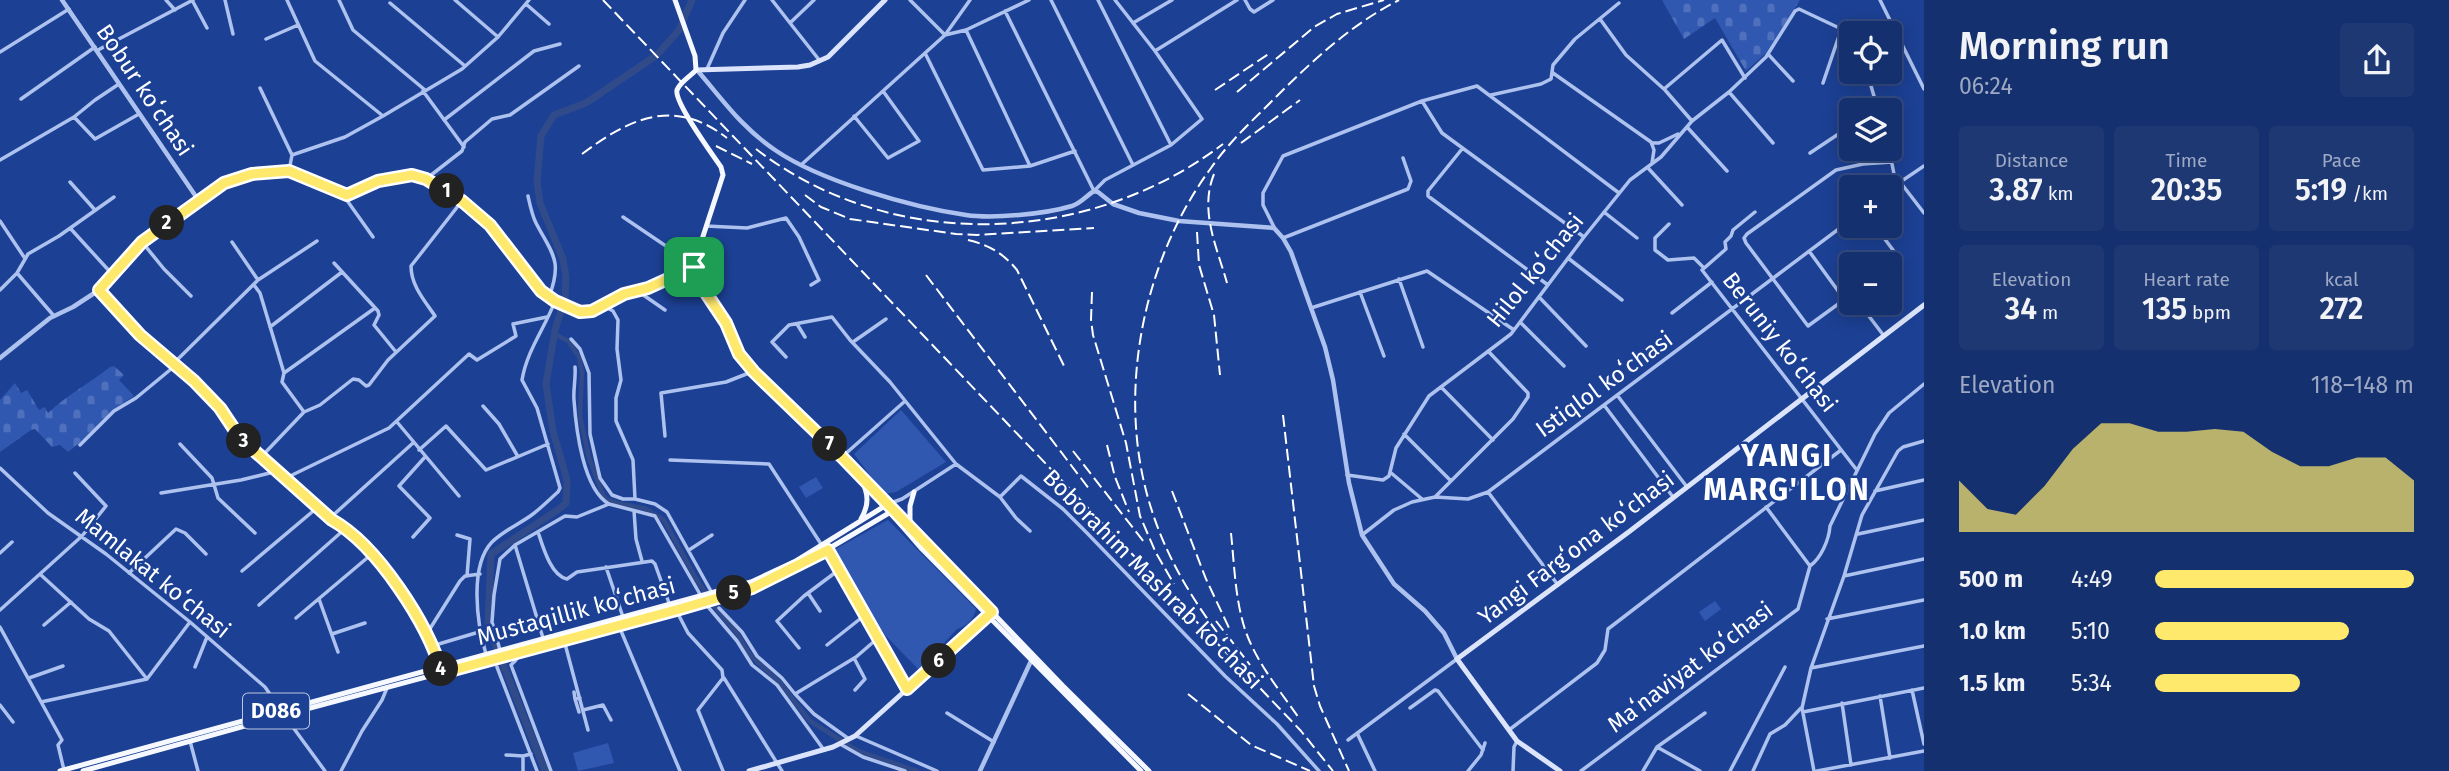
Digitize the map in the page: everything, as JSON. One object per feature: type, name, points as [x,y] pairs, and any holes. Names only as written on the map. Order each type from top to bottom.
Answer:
[{"type":"main road","points":[[675,0],[695,56],[696,70]]},
{"type":"main road","points":[[884,0],[828,57],[820,61],[798,67],[696,70],[678,88],[681,106],[723,175],[694,266],[698,281],[726,323],[739,354],[754,372],[842,457],[990,614],[1149,771]]},
{"type":"main road","name":"Yangi Fargʻona koʻchasi","points":[[1457,659],[1924,305]]},
{"type":"main road","points":[[858,474],[867,493],[867,502],[859,523]]},
{"type":"main road","points":[[910,528],[910,506],[914,492]]},
{"type":"main road","name":"Mustaqillik koʻchasi","points":[[62,770],[441,669],[543,638],[703,599],[712,593],[723,593],[796,561],[886,505]]},
{"type":"main road","points":[[892,512],[910,528],[1031,661],[1141,771]]},
{"type":"main road","name":"Mustaqillik koʻchasi","points":[[503,651],[515,653],[564,640],[619,620],[676,610],[703,599],[762,584],[828,550],[892,512]]},
{"type":"main road","points":[[829,539],[834,546]]},
{"type":"main road","points":[[749,771],[824,750],[852,737],[990,614]]},
{"type":"main road","points":[[1457,659],[1517,741],[1560,771]]},
{"type":"main road","name":"Mustaqillik koʻchasi","points":[[83,771],[282,712],[387,688],[441,669]]},
{"type":"street","name":"Bobur koʻchasi","points":[[62,0],[199,201]]},
{"type":"street","points":[[166,0],[176,10]]},
{"type":"street","points":[[20,99],[97,49],[192,0],[207,28]]},
{"type":"street","points":[[225,0],[233,34]]},
{"type":"street","points":[[287,0],[315,61],[383,116]]},
{"type":"street","points":[[339,0],[353,30],[424,91],[464,147]]},
{"type":"street","points":[[455,0],[498,37]]},
{"type":"street","points":[[462,6],[467,0]]},
{"type":"street","points":[[706,69],[723,33],[745,0]]},
{"type":"street","points":[[772,0],[820,61]]},
{"type":"street","points":[[790,23],[814,0]]},
{"type":"street","points":[[910,0],[945,35]]},
{"type":"street","points":[[801,164],[945,35],[970,0]]},
{"type":"street","points":[[945,35],[966,30],[1029,0]]},
{"type":"street","points":[[1051,0],[1133,165]]},
{"type":"street","points":[[1098,0],[1171,145]]},
{"type":"street","points":[[696,70],[719,99],[752,132],[777,152],[826,177],[900,200],[967,215],[997,216],[1072,206],[1105,180],[1171,145],[1202,119],[1155,51],[1115,0]]},
{"type":"street","points":[[1133,23],[1172,0]]},
{"type":"street","points":[[1155,51],[1237,0]]},
{"type":"street","points":[[1245,0],[1253,12],[1273,0]]},
{"type":"street","points":[[1880,0],[1924,89]]},
{"type":"street","points":[[292,155],[345,137],[465,66],[498,37],[528,2],[549,24]]},
{"type":"street","points":[[390,3],[465,66]]},
{"type":"street","points":[[1491,95],[1541,84],[1550,79],[1553,65],[1575,39],[1619,3]]},
{"type":"street","points":[[0,51],[69,9]]},
{"type":"street","name":"Hilol koʻchasi","points":[[1390,472],[1396,448],[1429,396],[1514,330],[1630,180],[1650,167],[1692,121],[1729,92],[1769,54],[1795,11],[1799,9],[1839,29]]},
{"type":"street","points":[[1005,12],[1094,191],[1113,204],[1139,213],[1179,220],[1274,228]]},
{"type":"street","points":[[1599,19],[1626,55],[1664,89],[1692,121]]},
{"type":"street","points":[[266,39],[298,25]]},
{"type":"street","points":[[966,30],[1030,166]]},
{"type":"street","points":[[1823,83],[1839,36]]},
{"type":"street","points":[[1664,89],[1722,40],[1745,78]]},
{"type":"street","points":[[444,120],[534,51],[560,44]]},
{"type":"street","points":[[925,53],[981,168],[985,170],[1030,166],[1075,151]]},
{"type":"street","points":[[1769,54],[1793,81]]},
{"type":"street","points":[[426,179],[492,119],[510,115],[579,66]]},
{"type":"street","points":[[1553,74],[1651,142],[1659,143],[1681,133]]},
{"type":"street","points":[[0,160],[74,117],[119,84]]},
{"type":"street","points":[[1457,659],[1444,633],[1394,584],[1362,535],[1353,509],[1333,380],[1325,347],[1283,238],[1274,228],[1263,205],[1263,193],[1283,156],[1422,101],[1476,86],[1619,193]]},
{"type":"street","points":[[260,88],[292,155],[289,171]]},
{"type":"street","points":[[854,116],[888,158],[919,141],[883,91]]},
{"type":"street","points":[[1729,92],[1773,143]]},
{"type":"street","points":[[1422,101],[1442,134],[1584,237]]},
{"type":"street","points":[[74,117],[95,139],[139,114]]},
{"type":"street","points":[[1687,127],[1727,172]]},
{"type":"street","points":[[1810,152],[1839,133]]},
{"type":"street","points":[[1651,142],[1654,150],[1650,167],[1682,205]]},
{"type":"street","points":[[1462,149],[1428,191],[1429,196],[1548,285]]},
{"type":"street","points":[[1283,238],[1408,189],[1411,180],[1403,158]]},
{"type":"street","points":[[1839,303],[1808,326],[1744,238],[1836,170],[1863,164],[1892,162],[1895,175]]},
{"type":"street","points":[[1902,182],[1924,166]]},
{"type":"street","points":[[0,358],[54,316],[99,290],[142,242],[224,183],[252,174],[289,171],[347,195],[378,181],[412,175],[426,179],[462,201],[490,225],[532,281],[549,297],[585,313],[694,266]]},
{"type":"street","points":[[70,182],[94,210]]},
{"type":"street","points":[[1902,184],[1924,213]]},
{"type":"street","points":[[347,195],[346,199],[373,237]]},
{"type":"street","points":[[528,196],[536,224],[551,249],[555,264],[556,275],[549,297]]},
{"type":"street","points":[[0,290],[17,273],[25,257],[33,250],[114,197]]},
{"type":"street","points":[[262,457],[304,412],[320,405],[353,379],[369,385],[396,352],[435,316],[421,299],[411,266],[462,201]]},
{"type":"street","points":[[1604,212],[1637,238]]},
{"type":"street","name":"Beruniy koʻchasi","points":[[1755,212],[1732,230],[1731,236],[1725,242],[1727,249],[1703,267],[1704,273],[1856,469]]},
{"type":"street","points":[[623,217],[694,266]]},
{"type":"street","points":[[706,226],[747,228],[786,218],[799,237],[819,280],[811,285]]},
{"type":"street","points":[[0,221],[25,257]]},
{"type":"street","points":[[1669,224],[1655,238],[1655,250],[1664,259],[1694,258],[1703,267]]},
{"type":"street","points":[[70,228],[112,274]]},
{"type":"street","name":"Istiqlol koʻchasi","points":[[1362,535],[1394,510],[1422,499],[1468,499],[1488,492],[1673,356],[1732,308],[1839,229]]},
{"type":"street","points":[[80,445],[114,411],[136,398],[175,364],[258,280],[317,241]]},
{"type":"street","points":[[142,242],[191,296]]},
{"type":"street","points":[[232,242],[258,280]]},
{"type":"street","points":[[1809,251],[1839,292]]},
{"type":"street","points":[[1568,258],[1622,300]]},
{"type":"street","points":[[334,263],[375,307],[379,315],[374,325],[396,352]]},
{"type":"street","points":[[1311,308],[1427,271],[1514,330]]},
{"type":"street","points":[[271,327],[342,272]]},
{"type":"street","points":[[17,273],[54,316]]},
{"type":"street","points":[[1399,279],[1423,347]]},
{"type":"street","points":[[1672,313],[1712,282]]},
{"type":"street","points":[[254,285],[260,292],[271,327],[284,373],[282,382],[304,412]]},
{"type":"street","points":[[99,290],[140,335],[175,364],[220,408],[240,438],[373,553],[426,635],[441,669]]},
{"type":"street","points":[[639,292],[664,310]]},
{"type":"street","points":[[1360,292],[1384,356]]},
{"type":"street","points":[[1539,297],[1586,345]]},
{"type":"street","points":[[491,655],[479,632],[477,589],[484,553],[492,542],[533,514],[558,492],[560,483],[537,408],[522,380],[528,353],[557,302]]},
{"type":"street","points":[[604,306],[613,311],[618,320],[617,349],[621,380],[616,398],[616,421],[633,460],[635,499]]},
{"type":"street","points":[[284,373],[375,307]]},
{"type":"street","points":[[1867,315],[1884,336]]},
{"type":"street","points":[[286,478],[389,428],[469,354],[477,360],[516,336],[513,324],[547,317]]},
{"type":"street","points":[[786,357],[772,342],[786,327],[832,317],[890,382],[956,464],[1000,498],[1030,531]]},
{"type":"street","points":[[853,342],[886,319]]},
{"type":"street","points":[[1520,322],[1564,366]]},
{"type":"street","points":[[797,324],[805,337]]},
{"type":"street","points":[[571,339],[580,349],[589,373],[590,434],[600,478],[616,497],[655,504],[667,512],[712,593]]},
{"type":"street","points":[[1436,497],[1513,419],[1528,397],[1528,393],[1488,351]]},
{"type":"street","points":[[575,367],[574,399],[585,465],[594,489],[609,504],[655,516],[703,599],[737,640],[747,660],[776,685],[824,750]]},
{"type":"street","points":[[665,436],[662,393],[726,382],[754,372]]},
{"type":"street","name":"Maʻnaviyat koʻchasi","points":[[1581,771],[1798,609],[1810,566],[1815,563],[1828,539],[1830,526],[1875,434],[1889,413],[1924,384]]},
{"type":"street","points":[[1441,387],[1493,440]]},
{"type":"street","points":[[1617,395],[1687,487]]},
{"type":"street","points":[[842,457],[904,402]]},
{"type":"street","points":[[1604,405],[1673,497]]},
{"type":"street","points":[[483,406],[499,424],[517,455]]},
{"type":"street","points":[[397,422],[459,496]]},
{"type":"street","points":[[419,450],[446,426],[486,470],[548,444]]},
{"type":"street","points":[[1404,434],[1451,481]]},
{"type":"street","points":[[1924,441],[1902,447],[1898,451],[1862,515],[1844,576],[1811,668],[1802,710],[1815,771],[1924,751]]},
{"type":"street","points":[[330,518],[414,443]]},
{"type":"street","points":[[180,444],[212,478],[218,498],[255,533]]},
{"type":"street","points":[[1508,730],[1597,663],[1605,650],[1608,629],[1842,450]]},
{"type":"street","points":[[413,537],[430,518],[399,486],[425,457]]},
{"type":"street","points":[[670,460],[769,464],[821,544]]},
{"type":"street","points":[[886,505],[914,492],[956,464]]},
{"type":"street","name":"Mamlakat koʻchasi","points":[[0,468],[48,513],[129,573],[265,687],[325,771]]},
{"type":"street","points":[[161,493],[278,471]]},
{"type":"street","points":[[1348,475],[1383,480],[1390,472],[1422,499]]},
{"type":"street","points":[[0,610],[82,536],[106,506],[75,473]]},
{"type":"street","name":"Boborahim Mashrab koʻchasi","points":[[1000,498],[1021,476],[1055,503],[1225,677],[1277,724],[1319,771]]},
{"type":"street","points":[[1875,491],[1924,480]]},
{"type":"street","points":[[1488,492],[1558,585]]},
{"type":"street","points":[[892,512],[899,500]]},
{"type":"street","points":[[503,651],[492,622],[499,562],[515,545],[565,516],[577,517],[609,504]]},
{"type":"street","points":[[242,571],[318,507]]},
{"type":"street","points":[[1766,508],[1810,566]]},
{"type":"street","points":[[634,510],[636,539],[642,561]]},
{"type":"street","points":[[1857,534],[1924,520]]},
{"type":"street","points":[[129,573],[176,528],[185,533],[206,554]]},
{"type":"street","points":[[259,605],[346,528]]},
{"type":"street","points":[[538,532],[560,577],[567,579],[577,572],[642,561],[654,562],[670,605]]},
{"type":"street","points":[[457,535],[470,539],[467,576]]},
{"type":"street","points":[[689,550],[712,535]]},
{"type":"street","points":[[0,553],[12,542]]},
{"type":"street","points":[[515,545],[543,638]]},
{"type":"street","points":[[828,550],[907,689]]},
{"type":"street","points":[[296,618],[373,553]]},
{"type":"street","points":[[1844,576],[1924,559]]},
{"type":"street","points":[[606,567],[619,620],[680,771]]},
{"type":"street","points":[[799,648],[777,622],[808,593],[840,569]]},
{"type":"street","points":[[426,635],[460,581],[467,576],[480,574]]},
{"type":"street","points":[[41,575],[89,619],[109,631],[147,679]]},
{"type":"street","points":[[808,593],[820,611]]},
{"type":"street","points":[[319,599],[338,652]]},
{"type":"street","points":[[1828,619],[1924,600]]},
{"type":"street","points":[[44,625],[71,602]]},
{"type":"street","points":[[719,608],[742,632],[757,656],[782,678],[814,714],[852,737],[937,771]]},
{"type":"street","points":[[676,610],[688,633],[718,663],[723,678],[782,771]]},
{"type":"street","points":[[827,645],[865,615]]},
{"type":"street","points":[[41,702],[147,679],[190,622]]},
{"type":"street","points":[[332,634],[365,623]]},
{"type":"street","points":[[0,627],[62,740],[58,745],[62,770]]},
{"type":"street","points":[[432,646],[479,632]]},
{"type":"street","points":[[195,667],[207,637]]},
{"type":"street","points":[[795,694],[854,658],[878,639]]},
{"type":"street","points":[[564,640],[577,698],[588,730]]},
{"type":"street","points":[[1811,668],[1924,646]]},
{"type":"street","points":[[515,653],[516,659],[511,665],[551,771]]},
{"type":"street","points":[[854,658],[865,680],[855,690]]},
{"type":"street","name":"Yangi Fargʻona koʻchasi","points":[[1348,740],[1457,659]]},
{"type":"street","points":[[980,771],[1031,661]]},
{"type":"street","points":[[29,678],[63,666]]},
{"type":"street","points":[[497,667],[537,771]]},
{"type":"street","points":[[1730,771],[1785,667]]},
{"type":"street","points":[[723,678],[698,710],[723,771]]},
{"type":"street","points":[[341,771],[387,688]]},
{"type":"street","points":[[1753,771],[1770,734],[1802,710],[1924,688]]},
{"type":"street","points":[[1912,690],[1924,744]]},
{"type":"street","points":[[1410,708],[1438,691],[1483,750]]},
{"type":"street","points":[[573,692],[577,698]]},
{"type":"street","points":[[1880,696],[1890,758]]},
{"type":"street","points":[[1842,703],[1851,765]]},
{"type":"street","points":[[0,705],[13,722]]},
{"type":"street","points":[[581,711],[603,705],[611,720]]},
{"type":"street","points":[[947,713],[994,742]]},
{"type":"street","points":[[1643,771],[1657,747],[1705,713]]},
{"type":"street","points":[[1357,733],[1375,771]]},
{"type":"street","points":[[190,740],[198,771]]},
{"type":"street","points":[[1513,771],[1514,747],[1517,741]]},
{"type":"street","points":[[1468,771],[1485,743]]},
{"type":"street","points":[[840,744],[863,757],[905,771]]},
{"type":"street","points":[[1657,747],[1700,771]]},
{"type":"street","points":[[506,755],[531,754]]},
{"type":"street","points":[[523,756],[523,771]]},
{"type":"green space","points":[[1662,0],[1800,0],[1766,53],[1746,71],[1715,18],[1684,39]]},
{"type":"green space","points":[[114,366],[124,375],[119,380],[134,396],[68,452],[60,445],[52,447],[35,429],[0,452],[0,400],[15,383],[21,393],[27,390],[39,410],[45,407],[48,413]]},
{"type":"green space","points":[[901,410],[946,462],[896,492],[884,494],[854,454]]},
{"type":"green space","points":[[816,477],[823,488],[806,498],[799,487]]},
{"type":"green space","points":[[888,520],[976,609],[970,622],[957,629],[919,670],[885,635],[832,551]]},
{"type":"green space","points":[[1715,601],[1721,609],[1705,621],[1699,612]]},
{"type":"green space","points":[[608,743],[614,763],[578,771],[573,753]]},
{"type":"waterway","points":[[545,771],[488,626],[491,554],[566,503],[567,480],[553,431],[546,384],[555,330],[565,298],[566,277],[563,259],[540,203],[537,181],[541,136],[554,115],[586,103],[657,55],[679,30],[692,0]]},
{"type":"waterway","points":[[555,334],[568,341],[579,357],[582,372],[580,416],[589,458],[603,495],[617,503],[646,509],[664,520],[695,577],[718,611],[736,632],[750,655],[780,683],[810,721],[858,751],[917,771]]},
{"type":"railway","points":[[603,0],[1301,731],[1333,771]]},
{"type":"railway","points":[[1237,92],[1314,27],[1337,14],[1384,0]]},
{"type":"railway","points":[[1217,632],[1188,589],[1164,543],[1141,468],[1136,424],[1136,378],[1141,333],[1152,289],[1167,246],[1187,205],[1226,149],[1319,57],[1365,20],[1399,0]]},
{"type":"railway","points":[[1215,90],[1270,53]]},
{"type":"railway","points":[[1241,143],[1300,100]]},
{"type":"railway","points":[[582,154],[617,131],[653,117],[689,118],[708,125],[727,138]]},
{"type":"railway","points":[[756,149],[810,183],[868,207],[928,220],[990,224],[1052,218],[1113,203],[1170,178],[1223,144]]},
{"type":"railway","points":[[716,146],[752,164]]},
{"type":"railway","points":[[1214,174],[1208,202],[1209,215],[1227,283]]},
{"type":"railway","points":[[805,195],[821,207],[850,219],[956,234],[1094,228]]},
{"type":"railway","points":[[1197,232],[1199,265],[1214,315],[1220,375]]},
{"type":"railway","points":[[968,240],[995,250],[1017,270],[1066,370]]},
{"type":"railway","points":[[926,275],[1090,490]]},
{"type":"railway","points":[[1092,292],[1093,335],[1126,443],[1140,516],[1156,553],[1174,584]]},
{"type":"railway","points":[[1283,415],[1314,686],[1349,771]]},
{"type":"railway","points":[[1107,445],[1115,477],[1129,512]]},
{"type":"railway","points":[[1073,451],[1144,542]]},
{"type":"railway","points":[[1172,491],[1206,579],[1230,630]]},
{"type":"railway","points":[[1231,533],[1238,598],[1246,633],[1266,671],[1299,718]]},
{"type":"railway","points":[[1216,621],[1250,665]]},
{"type":"railway","points":[[1188,694],[1251,745],[1310,771]]},
{"type":"district","name":"YANGI MARG'ILON","points":[[1787,473]]},
{"type":"route","points":[[289,171],[347,195],[378,181],[412,175],[426,179],[462,201],[490,225],[541,291],[555,301],[580,312],[592,311],[624,294],[639,292],[694,267],[698,281],[726,323],[739,354],[754,372],[804,418],[992,612],[907,689],[828,550],[752,588],[442,673],[428,639],[380,561],[346,528],[332,520],[240,438],[220,408],[194,381],[140,335],[99,290],[142,242],[224,183],[252,174],[289,171]]}]
